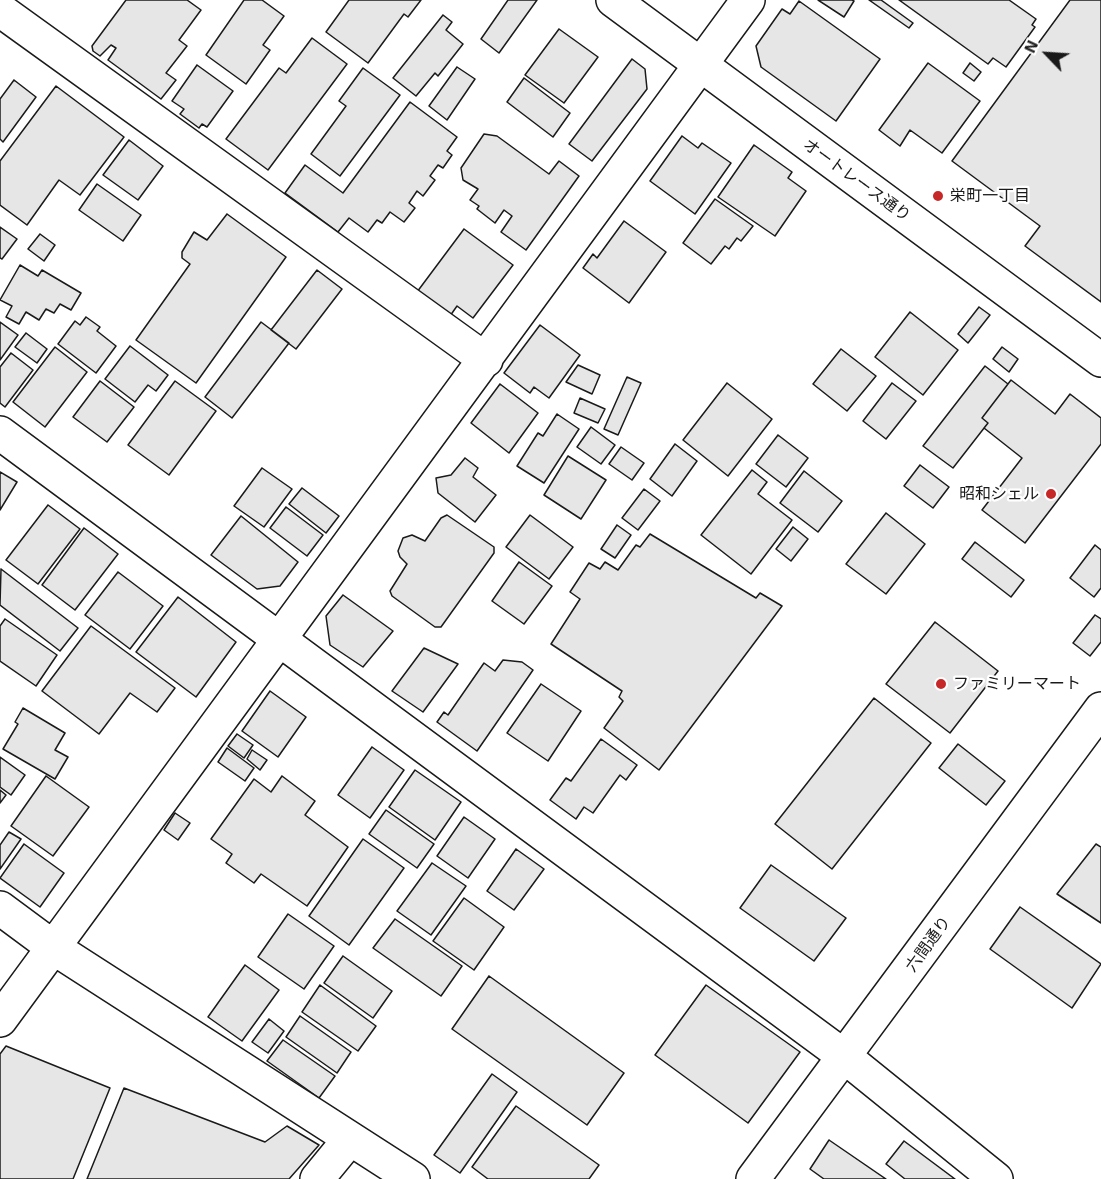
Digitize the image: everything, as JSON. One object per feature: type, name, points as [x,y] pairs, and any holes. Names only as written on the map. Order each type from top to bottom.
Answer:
[{"type":"street","name":"オートレース通り","points":[[613,0],[1101,360]]},
{"type":"street","points":[[0,1020],[748,0]]},
{"type":"street","points":[[0,10],[486,360]]},
{"type":"street","points":[[0,433],[845,1057],[996,1179]]},
{"type":"street","name":"六間通り","points":[[753,1179],[1101,709]]},
{"type":"street","points":[[0,908],[54,948],[412,1179]]},
{"type":"street","points":[[317,1179],[349,1140]]},
{"type":"building","points":[[126,0],[187,0],[201,10],[179,40],[187,46],[166,73],[176,80],[161,99],[108,60],[116,48],[111,45],[100,56],[93,51],[92,46]]},
{"type":"building","points":[[244,0],[262,0],[284,16],[263,45],[270,50],[246,84],[206,55]]},
{"type":"building","points":[[349,0],[421,0],[408,17],[404,14],[368,63],[326,32]]},
{"type":"building","points":[[508,0],[537,0],[499,53],[481,39]]},
{"type":"building","points":[[818,0],[852,0],[854,1],[844,17]]},
{"type":"building","points":[[869,0],[881,0],[913,23],[909,28]]},
{"type":"building","points":[[899,0],[1009,0],[1036,19],[1032,25],[1035,27],[1006,67],[993,58],[988,64]]},
{"type":"building","points":[[1070,0],[1101,0],[1101,302],[1025,246],[1040,226],[952,161]]},
{"type":"building","points":[[799,1],[880,59],[836,121],[761,67],[756,46],[782,9],[790,14]]},
{"type":"building","points":[[443,15],[452,22],[446,30],[463,44],[438,76],[435,73],[416,96],[393,78]]},
{"type":"building","points":[[559,29],[598,57],[564,103],[525,75]]},
{"type":"building","points":[[312,38],[347,64],[268,170],[226,139],[279,68],[286,73]]},
{"type":"building","points":[[632,59],[645,69],[647,89],[592,161],[569,144]]},
{"type":"building","points":[[928,63],[980,101],[942,153],[910,130],[900,146],[879,130]]},
{"type":"building","points":[[970,63],[981,72],[974,81],[963,73]]},
{"type":"building","points":[[197,65],[233,91],[207,127],[202,124],[199,128],[180,114],[184,109],[172,101]]},
{"type":"building","points":[[457,67],[475,79],[447,120],[429,106]]},
{"type":"building","points":[[363,68],[400,95],[340,176],[311,154],[346,106],[339,101]]},
{"type":"building","points":[[524,78],[570,113],[553,137],[507,102]]},
{"type":"building","points":[[14,80],[36,97],[3,142],[0,139],[0,99]]},
{"type":"building","points":[[56,86],[124,137],[80,195],[59,180],[27,225],[0,205],[0,161]]},
{"type":"building","points":[[410,102],[457,137],[447,151],[452,155],[443,168],[438,165],[430,176],[435,180],[423,196],[417,191],[409,203],[415,208],[404,222],[390,212],[382,223],[377,220],[368,232],[349,218],[338,232],[285,193],[305,165],[343,193]]},
{"type":"building","points":[[484,134],[497,136],[549,174],[559,161],[579,176],[526,250],[501,232],[512,216],[504,210],[495,223],[477,209],[479,206],[470,200],[478,189],[463,180],[461,168]]},
{"type":"building","points":[[682,136],[698,148],[702,143],[731,163],[695,214],[650,181]]},
{"type":"building","points":[[129,140],[163,166],[138,200],[103,175]]},
{"type":"building","points":[[754,145],[792,172],[788,178],[806,191],[775,236],[718,197]]},
{"type":"building","points":[[97,184],[141,215],[123,241],[79,210]]},
{"type":"building","points":[[715,199],[753,226],[741,241],[737,238],[729,249],[725,246],[711,264],[683,243]]},
{"type":"building","points":[[227,214],[286,257],[196,383],[136,340],[190,264],[182,258],[182,252],[194,232],[207,240]]},
{"type":"building","points":[[624,221],[666,252],[629,303],[583,268],[593,254],[597,258]]},
{"type":"building","points":[[0,227],[17,239],[2,259],[0,258]]},
{"type":"building","points":[[464,229],[513,265],[473,318],[457,306],[450,316],[417,292]]},
{"type":"building","points":[[40,234],[55,245],[44,261],[28,249]]},
{"type":"building","points":[[20,265],[38,276],[42,270],[81,293],[71,310],[60,304],[54,313],[46,309],[39,320],[26,312],[19,324],[6,317],[12,306],[0,300]]},
{"type":"building","points":[[317,270],[342,289],[296,349],[271,330]]},
{"type":"building","points":[[979,307],[990,315],[968,343],[958,334]]},
{"type":"building","points":[[910,312],[958,350],[923,395],[875,357]]},
{"type":"building","points":[[86,317],[100,327],[97,331],[116,346],[96,373],[58,344],[75,321],[80,325]]},
{"type":"building","points":[[0,322],[18,335],[0,360]]},
{"type":"building","points":[[261,322],[289,343],[232,418],[205,397]]},
{"type":"building","points":[[540,325],[580,355],[549,398],[534,387],[530,393],[504,373]]},
{"type":"building","points":[[26,333],[47,349],[37,363],[15,347]]},
{"type":"building","points":[[130,346],[168,375],[156,391],[148,385],[135,402],[105,379]]},
{"type":"building","points":[[55,347],[87,372],[45,427],[13,402]]},
{"type":"building","points":[[1002,347],[1018,359],[1009,372],[993,359]]},
{"type":"building","points":[[841,349],[876,376],[847,411],[813,384]]},
{"type":"building","points":[[11,353],[33,370],[5,407],[0,403],[0,367]]},
{"type":"building","points":[[578,365],[600,375],[592,394],[566,382]]},
{"type":"building","points":[[985,366],[1008,384],[982,418],[988,423],[953,468],[923,446]]},
{"type":"building","points":[[627,377],[641,383],[618,435],[604,429]]},
{"type":"building","points":[[1011,380],[1055,414],[1070,394],[1101,418],[1101,444],[1025,543],[982,510],[1022,458],[984,428],[988,423],[982,418]]},
{"type":"building","points":[[100,381],[134,407],[107,442],[73,417]]},
{"type":"building","points":[[175,381],[216,411],[169,475],[128,445]]},
{"type":"building","points":[[727,383],[772,419],[728,476],[683,440]]},
{"type":"building","points":[[892,383],[916,401],[886,439],[863,421]]},
{"type":"building","points":[[500,384],[538,413],[509,453],[471,423]]},
{"type":"building","points":[[580,398],[605,409],[598,423],[574,413]]},
{"type":"building","points":[[557,414],[579,429],[544,483],[517,466],[538,433],[543,436]]},
{"type":"building","points":[[591,427],[615,445],[601,464],[577,447]]},
{"type":"building","points":[[778,435],[808,458],[786,487],[756,464]]},
{"type":"building","points":[[675,444],[697,461],[672,496],[650,479]]},
{"type":"building","points":[[621,447],[644,463],[632,480],[609,464]]},
{"type":"building","points":[[568,456],[606,480],[581,519],[544,495]]},
{"type":"building","points":[[465,458],[478,468],[473,477],[496,495],[475,522],[438,493],[436,478],[451,475]]},
{"type":"building","points":[[920,465],[949,487],[933,508],[904,486]]},
{"type":"building","points":[[262,468],[292,489],[264,527],[234,506]]},
{"type":"building","points":[[752,470],[767,482],[758,494],[792,520],[751,574],[701,535]]},
{"type":"building","points":[[804,471],[842,501],[818,532],[780,503]]},
{"type":"building","points":[[0,472],[17,482],[0,510]]},
{"type":"building","points":[[302,488],[339,516],[326,533],[289,504]]},
{"type":"building","points":[[644,489],[660,501],[638,530],[622,518]]},
{"type":"building","points":[[48,505],[80,529],[38,584],[6,560]]},
{"type":"building","points":[[286,507],[323,535],[307,556],[270,528]]},
{"type":"building","points":[[886,513],[925,544],[886,594],[846,564]]},
{"type":"building","points":[[447,515],[494,547],[494,553],[441,627],[435,627],[392,596],[390,591],[407,564],[398,551],[403,538],[412,535],[425,541],[441,518]]},
{"type":"building","points":[[530,515],[573,547],[549,579],[506,547]]},
{"type":"building","points":[[241,516],[298,562],[280,586],[257,589],[211,555]]},
{"type":"building","points":[[617,525],[631,535],[615,558],[601,549]]},
{"type":"building","points":[[793,527],[808,539],[791,561],[776,549]]},
{"type":"building","points":[[84,528],[118,554],[75,610],[42,585]]},
{"type":"building","points":[[650,534],[756,598],[760,593],[782,606],[659,770],[604,728],[623,701],[619,697],[622,691],[551,644],[580,599],[570,592],[589,563],[600,569],[605,562],[618,570],[636,545],[640,547]]},
{"type":"building","points":[[975,542],[1024,580],[1011,597],[962,559]]},
{"type":"building","points":[[1095,545],[1101,550],[1101,588],[1094,597],[1070,578]]},
{"type":"building","points":[[519,562],[552,586],[524,624],[492,601]]},
{"type":"building","points":[[1,569],[78,628],[60,651],[0,605]]},
{"type":"building","points":[[118,572],[163,606],[130,649],[85,615]]},
{"type":"building","points":[[343,595],[393,631],[363,667],[330,645],[326,616]]},
{"type":"building","points":[[178,597],[236,642],[196,697],[136,652]]},
{"type":"building","points":[[1095,615],[1101,619],[1101,642],[1090,656],[1073,643]]},
{"type":"building","points":[[5,619],[57,655],[36,686],[0,661],[0,626]]},
{"type":"building","points":[[935,622],[998,671],[950,733],[886,684]]},
{"type":"building","points":[[91,626],[175,688],[157,712],[130,693],[99,734],[42,691]]},
{"type":"building","points":[[424,648],[458,664],[423,712],[392,691]]},
{"type":"building","points":[[503,660],[522,662],[533,670],[477,751],[437,722],[444,712],[448,715],[484,663],[495,671]]},
{"type":"building","points":[[541,684],[581,711],[548,761],[507,733]]},
{"type":"building","points":[[270,691],[306,717],[278,757],[242,731]]},
{"type":"building","points":[[874,698],[931,743],[832,869],[775,824]]},
{"type":"building","points":[[23,708],[65,733],[55,750],[68,757],[55,779],[3,749],[18,724],[15,722]]},
{"type":"building","points":[[237,734],[253,745],[244,758],[228,746]]},
{"type":"building","points":[[601,739],[637,765],[626,780],[620,775],[593,813],[584,807],[576,819],[550,800],[566,778],[571,781]]},
{"type":"building","points":[[958,744],[1005,781],[986,805],[939,768]]},
{"type":"building","points":[[372,747],[404,770],[370,818],[338,795]]},
{"type":"building","points":[[227,748],[254,768],[245,781],[218,762]]},
{"type":"building","points":[[252,750],[267,760],[260,770],[247,759]]},
{"type":"building","points":[[0,757],[25,775],[11,795],[0,787]]},
{"type":"building","points":[[415,770],[461,802],[435,840],[389,807]]},
{"type":"building","points":[[46,776],[89,807],[53,856],[11,826]]},
{"type":"building","points":[[282,776],[315,801],[305,815],[348,847],[307,906],[261,874],[254,883],[226,863],[232,854],[211,839],[254,779],[271,792]]},
{"type":"building","points":[[0,790],[6,795],[0,803]]},
{"type":"building","points":[[386,810],[434,844],[417,868],[369,834]]},
{"type":"building","points":[[175,813],[190,823],[178,840],[164,830]]},
{"type":"building","points":[[464,817],[495,839],[468,878],[437,856]]},
{"type":"building","points":[[9,832],[21,839],[0,869],[0,845]]},
{"type":"building","points":[[363,839],[404,868],[349,945],[309,916]]},
{"type":"building","points":[[24,844],[64,873],[40,907],[0,878]]},
{"type":"building","points":[[1096,844],[1101,847],[1101,923],[1057,894]]},
{"type":"building","points":[[516,849],[544,869],[514,910],[487,891]]},
{"type":"building","points":[[432,863],[466,886],[431,935],[397,911]]},
{"type":"building","points":[[771,865],[846,918],[814,961],[740,908]]},
{"type":"building","points":[[464,898],[504,927],[474,970],[433,941]]},
{"type":"building","points":[[1020,907],[1101,964],[1072,1008],[990,949]]},
{"type":"building","points":[[288,914],[334,946],[304,989],[258,957]]},
{"type":"building","points":[[395,919],[462,966],[441,996],[373,948]]},
{"type":"building","points":[[343,956],[392,991],[373,1018],[324,983]]},
{"type":"building","points":[[245,965],[279,990],[242,1041],[208,1017]]},
{"type":"building","points":[[489,976],[624,1073],[587,1125],[452,1029]]},
{"type":"building","points":[[320,985],[376,1026],[358,1051],[302,1012]]},
{"type":"building","points":[[706,985],[800,1052],[748,1123],[655,1055]]},
{"type":"building","points":[[300,1016],[351,1052],[337,1073],[286,1037]]},
{"type":"building","points":[[269,1019],[284,1031],[268,1053],[252,1042]]},
{"type":"building","points":[[283,1040],[335,1076],[319,1098],[267,1061]]},
{"type":"building","points":[[6,1046],[110,1088],[73,1179],[0,1179],[0,1054]]},
{"type":"building","points":[[492,1074],[517,1092],[460,1173],[434,1155]]},
{"type":"building","points":[[124,1088],[265,1142],[287,1126],[319,1145],[289,1179],[87,1179]]},
{"type":"building","points":[[516,1106],[599,1165],[589,1179],[488,1179],[472,1167]]},
{"type":"building","points":[[829,1140],[886,1179],[824,1179],[810,1169]]},
{"type":"building","points":[[904,1141],[955,1179],[905,1179],[886,1164]]},
{"type":"place","name":"栄町一丁目","points":[[938,196]]},
{"type":"place","name":"昭和シェル","points":[[1051,494]]},
{"type":"place","name":"ファミリーマート","points":[[941,684]]}]
